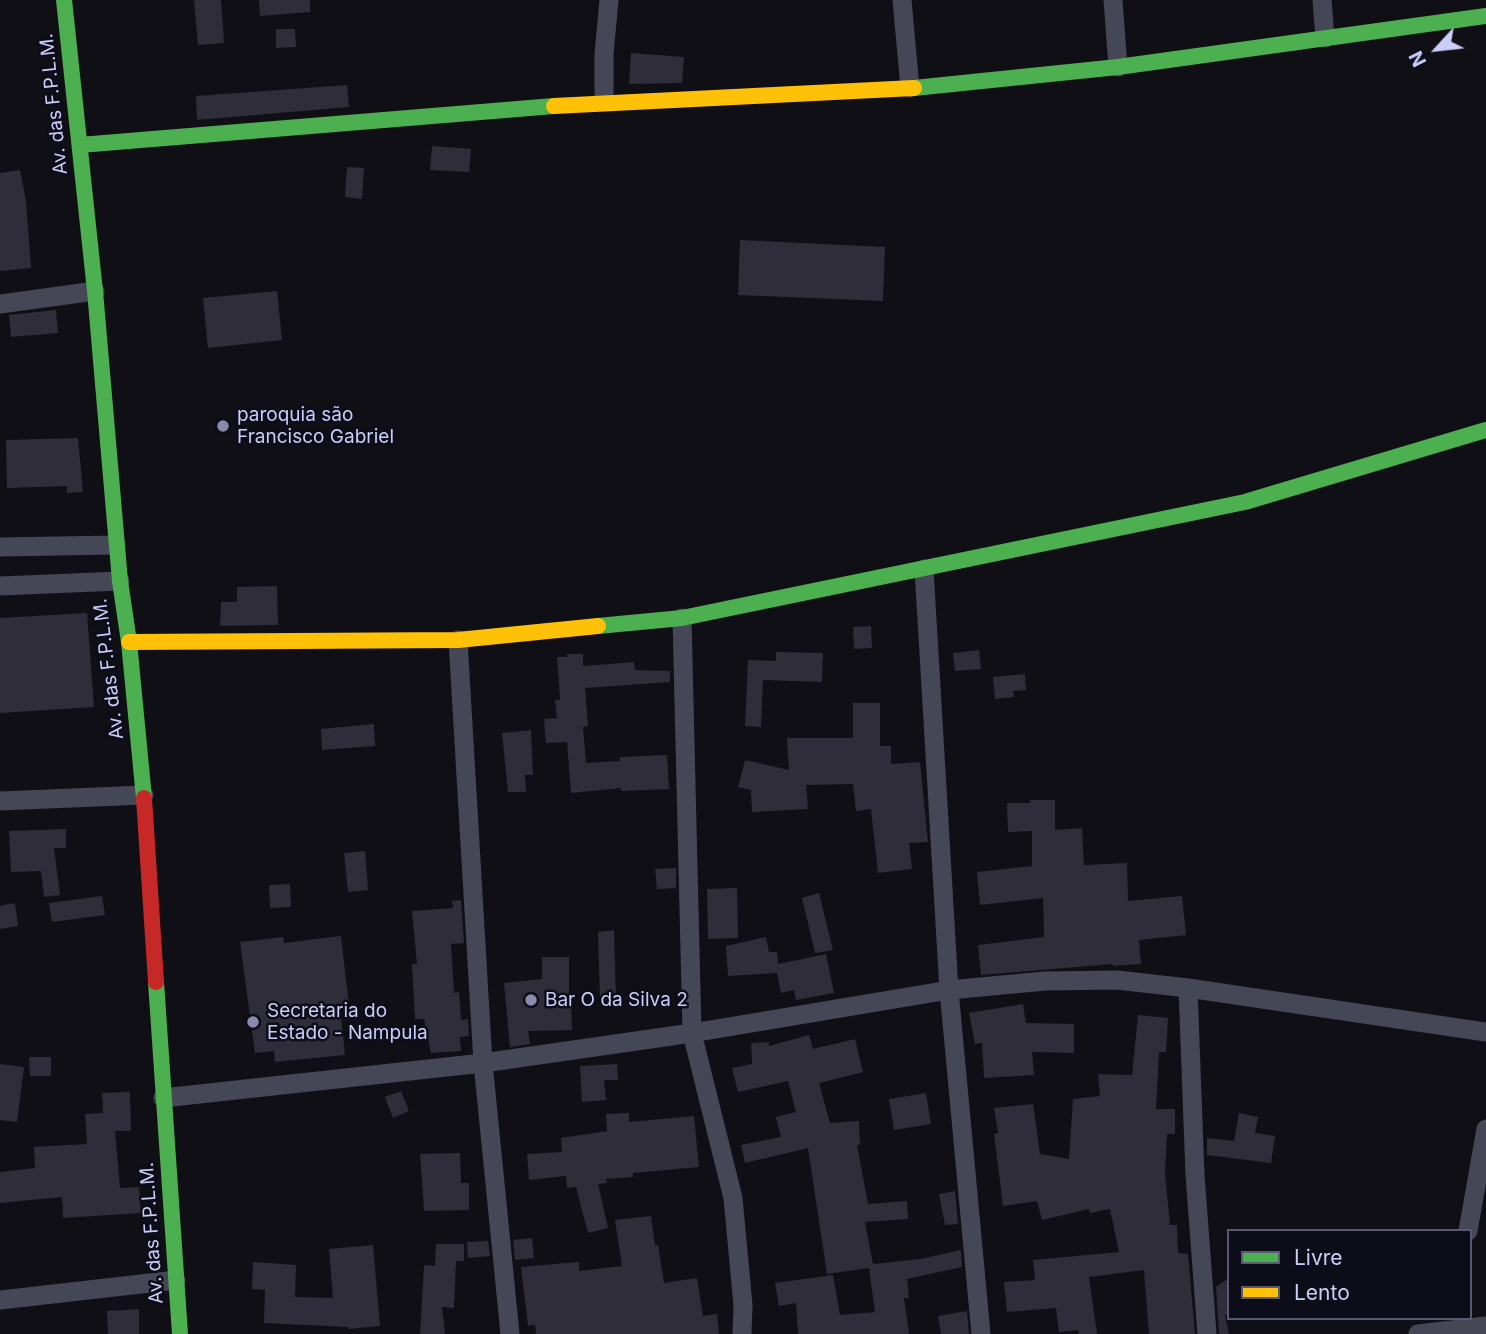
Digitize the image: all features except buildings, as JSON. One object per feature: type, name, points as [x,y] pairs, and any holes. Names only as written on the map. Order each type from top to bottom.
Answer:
[{"type":"street","name":"Av. das F.P.L.M.","points":[[64,0],[95,291],[116,545],[129,642],[144,795],[180,1334]]},
{"type":"street","points":[[604,102],[604,54],[609,0]]},
{"type":"street","points":[[902,0],[910,88]]},
{"type":"street","points":[[1113,0],[1118,68]]},
{"type":"street","points":[[1322,0],[1325,38]]},
{"type":"street","points":[[80,145],[604,102],[910,88],[1118,68],[1486,16]]},
{"type":"street","points":[[0,304],[95,291]]},
{"type":"street","points":[[129,642],[458,640],[681,618],[1245,502],[1486,430]]},
{"type":"street","points":[[0,547],[116,545]]},
{"type":"street","points":[[923,569],[949,990],[981,1334]]},
{"type":"street","points":[[0,586],[120,581]]},
{"type":"street","points":[[681,618],[692,1033],[733,1198],[743,1305],[742,1334]]},
{"type":"street","points":[[458,640],[483,1063],[510,1334]]},
{"type":"street","points":[[0,801],[144,795]]},
{"type":"street","points":[[163,1098],[483,1063],[692,1033],[949,990],[1045,981],[1117,980],[1188,988],[1486,1032]]},
{"type":"street","points":[[1188,988],[1195,1175],[1207,1334]]},
{"type":"street","points":[[1468,1229],[1486,1129]]},
{"type":"street","points":[[0,1300],[176,1280]]},
{"type":"street","points":[[1418,1334],[1451,1327],[1486,1326]]},
{"type":"traffic: fast","points":[[64,0],[95,291],[120,581],[129,642],[144,798]]},
{"type":"traffic: fast","points":[[914,88],[1118,67],[1486,16]]},
{"type":"traffic: fast","points":[[80,145],[554,106]]},
{"type":"traffic: fast","points":[[598,626],[682,618],[1245,502],[1486,430]]},
{"type":"traffic: fast","points":[[156,982],[180,1334]]},
{"type":"traffic: slow","points":[[554,106],[914,88]]},
{"type":"traffic: slow","points":[[129,642],[458,640],[598,626]]},
{"type":"traffic: jam","points":[[144,798],[156,982]]},
{"type":"place","name":"paroquia são Francisco Gabriel","points":[[223,426]]},
{"type":"place","name":"Bar O da Silva 2","points":[[531,1000]]},
{"type":"place","name":"Secretaria do Estado - Nampula","points":[[253,1022]]}]
